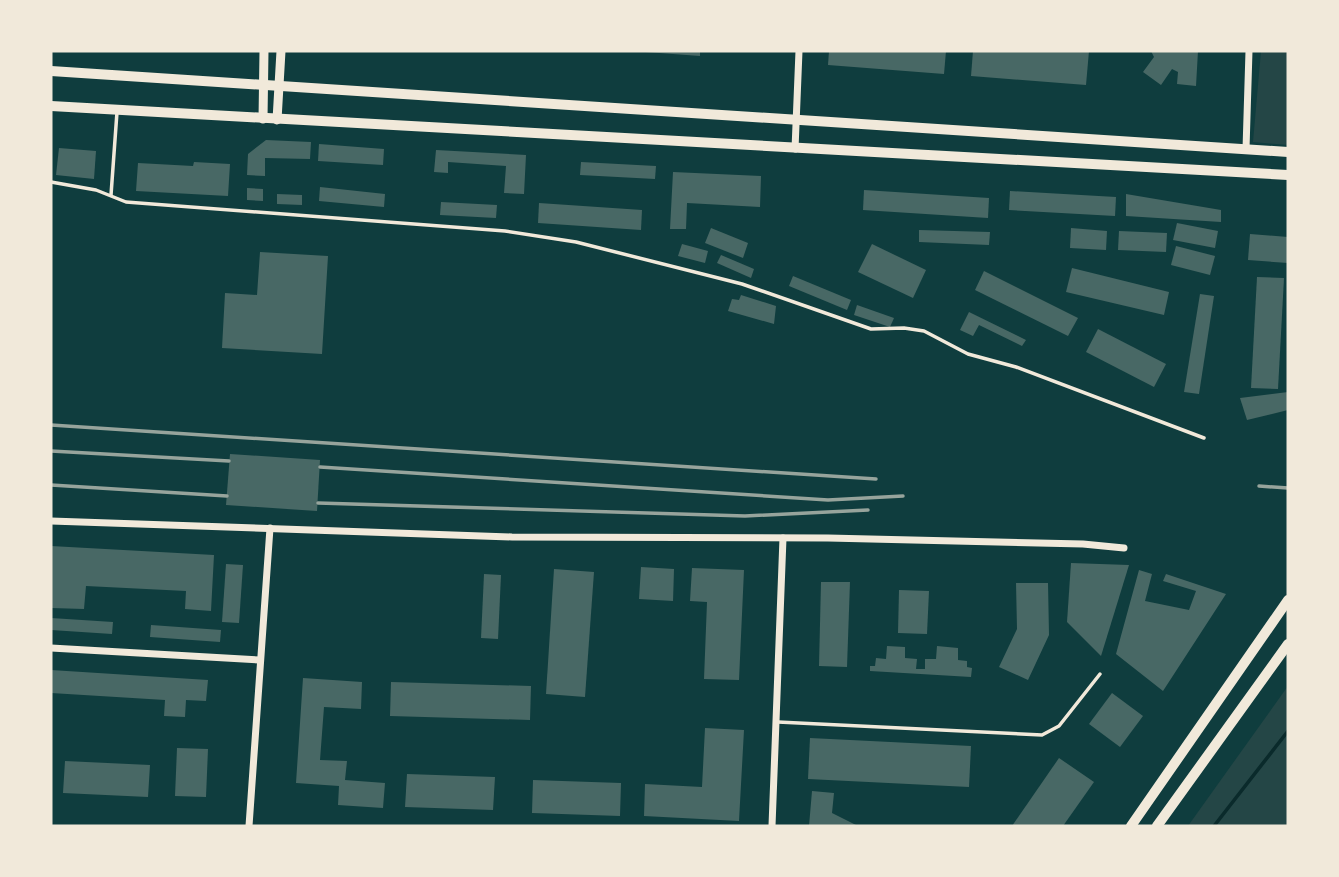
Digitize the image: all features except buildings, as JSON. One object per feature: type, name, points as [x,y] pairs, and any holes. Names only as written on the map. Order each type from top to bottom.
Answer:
[{"type":"main road","points":[[51,71],[1288,152]]},
{"type":"main road","points":[[51,106],[1288,175]]},
{"type":"main road","points":[[1131,826],[1288,600]]},
{"type":"main road","points":[[1157,826],[1288,644]]},
{"type":"street","points":[[263,119],[264,51]]},
{"type":"street","points":[[277,120],[281,51]]},
{"type":"street","points":[[795,149],[799,51]]},
{"type":"street","points":[[1246,149],[1249,51]]},
{"type":"street","points":[[51,521],[512,537],[783,538],[1083,544],[1124,548]]},
{"type":"street","points":[[249,826],[270,528]]},
{"type":"street","points":[[772,826],[783,538]]},
{"type":"street","points":[[51,648],[261,660]]},
{"type":"lane","points":[[111,196],[117,110]]},
{"type":"lane","points":[[51,182],[126,202],[505,230],[576,242],[742,284],[871,329],[904,328],[924,331],[968,354],[1029,371],[1204,438]]},
{"type":"lane","points":[[778,722],[1042,735],[1059,726],[1100,674]]},
{"type":"shaded area","points":[[1261,51],[1288,51],[1288,145],[1253,142]]},
{"type":"shaded area","points":[[1288,686],[1288,826],[1188,826]]},
{"type":"waterway","points":[[1214,826],[1288,731]]},
{"type":"railway","points":[[51,425],[876,479]]},
{"type":"railway","points":[[51,451],[229,461]]},
{"type":"railway","points":[[320,467],[828,500],[903,496]]},
{"type":"railway","points":[[51,485],[227,496]]},
{"type":"railway","points":[[1259,486],[1288,488]]},
{"type":"railway","points":[[318,503],[745,516],[868,510]]}]
